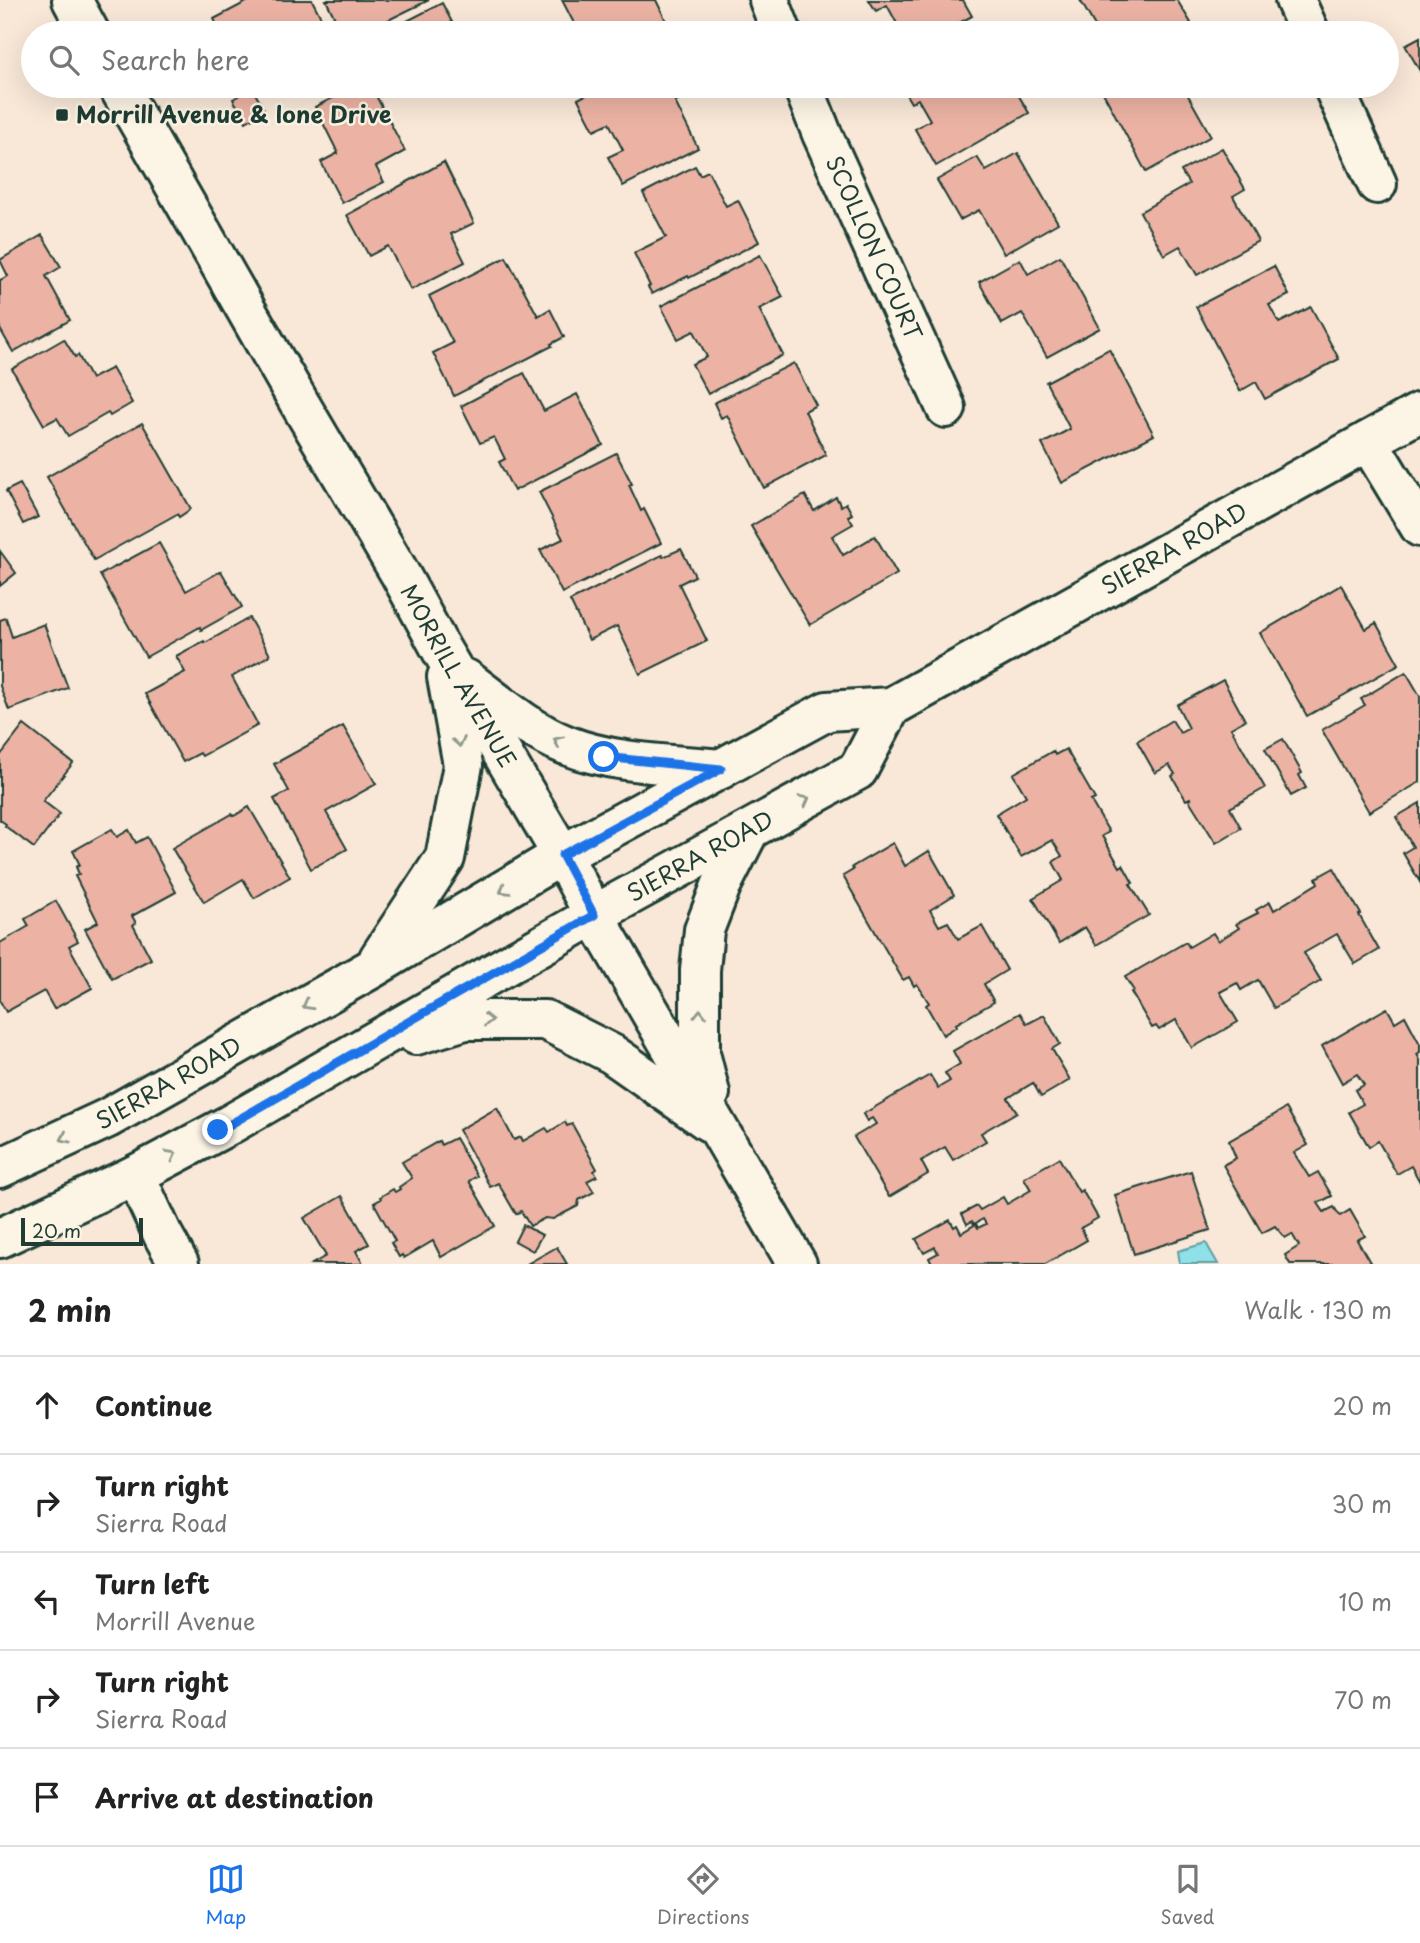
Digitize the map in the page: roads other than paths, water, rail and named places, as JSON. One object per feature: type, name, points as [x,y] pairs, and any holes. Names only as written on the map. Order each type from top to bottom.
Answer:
[{"type":"street","points":[[72,0],[83,21]]},
{"type":"street","points":[[769,0],[777,21]]},
{"type":"street","points":[[1295,0],[1305,21]]},
{"type":"street","name":"MORRILL AVENUE","points":[[125,98],[797,1264]]},
{"type":"street","name":"SCOLLON COURT","points":[[808,98],[946,408]]},
{"type":"street","points":[[1338,98],[1377,184]]},
{"type":"street","name":"SIERRA ROAD","points":[[0,1168],[108,1118],[371,969],[562,855],[827,711],[891,707],[1420,412]]},
{"type":"street","points":[[1368,441],[1420,527]]},
{"type":"street","points":[[448,660],[532,728],[565,745],[604,757],[721,769]]},
{"type":"street","points":[[371,969],[444,858],[463,765],[448,660]]},
{"type":"street","name":"SIERRA ROAD","points":[[0,1238],[135,1175],[229,1125],[594,915],[858,770],[891,707]]},
{"type":"street","points":[[719,1129],[700,1053],[699,970],[704,930],[721,886],[749,831]]},
{"type":"street","points":[[351,1055],[465,1020],[545,1020],[612,1054],[719,1129]]},
{"type":"street","points":[[135,1175],[179,1264]]},
{"type":"water","points":[[1206,1243],[1218,1264],[1180,1264],[1178,1251]]},
{"type":"place","name":"Morrill Avenue & Ione Drive","points":[[62,115]]}]
